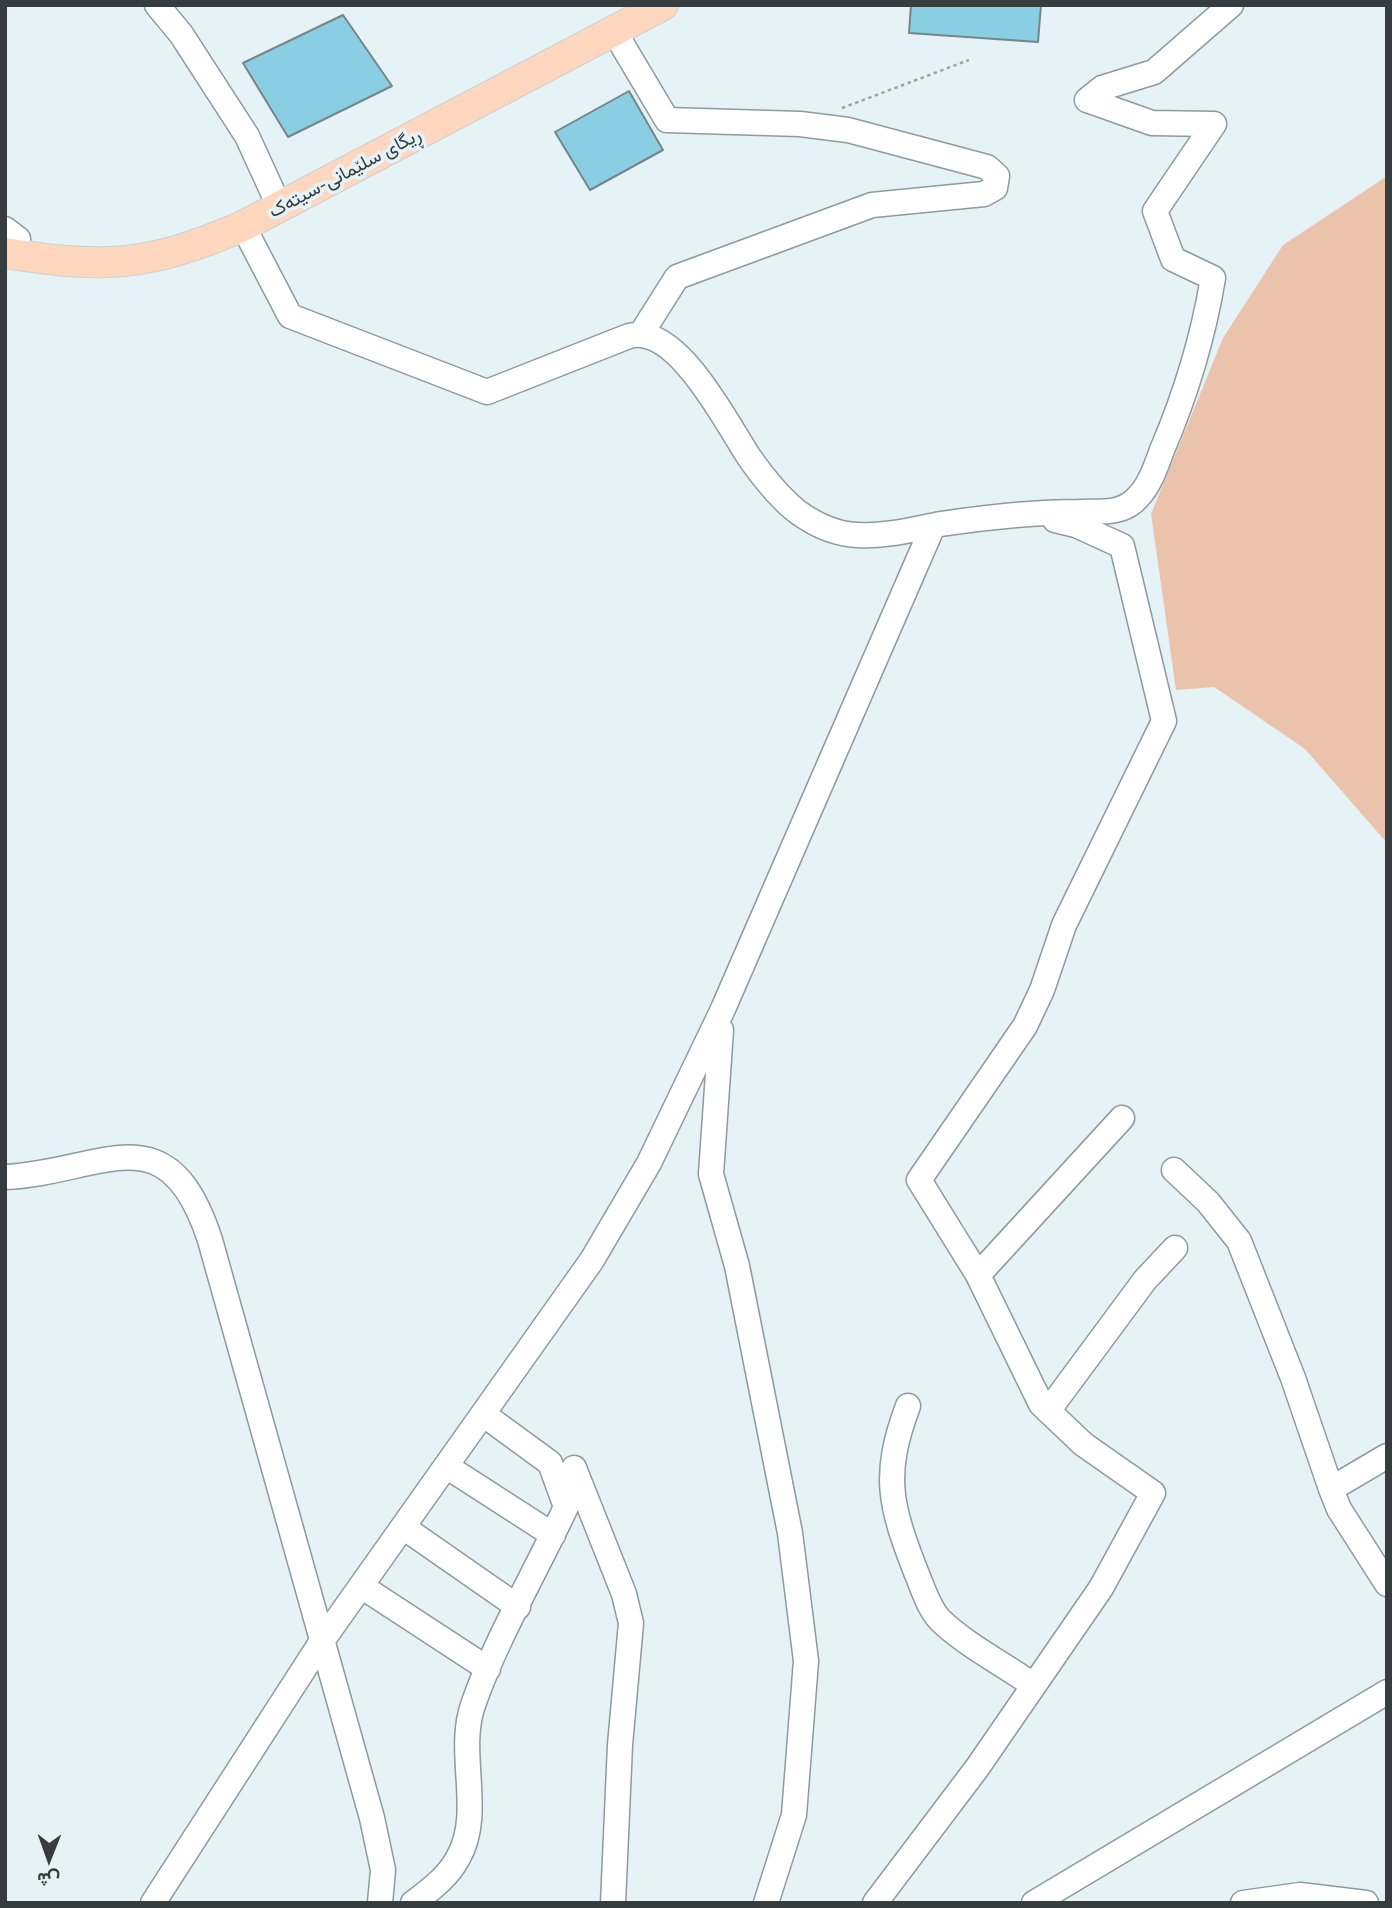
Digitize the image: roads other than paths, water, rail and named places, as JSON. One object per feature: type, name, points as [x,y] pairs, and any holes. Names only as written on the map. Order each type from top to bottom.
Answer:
[{"type":"main road","name":"ڕیگای سلێمانی-سیتەک","points":[[8,239],[103,248],[162,243],[212,226],[634,5]]},
{"type":"main road","name":"ڕیگای سلێمانی-سیتەک","points":[[8,239],[74,263],[134,261],[192,248],[243,226],[663,5]]},
{"type":"street","points":[[157,5],[181,34],[247,136],[274,195]]},
{"type":"street","points":[[243,226],[290,316],[487,392],[618,340],[641,334],[656,338],[676,354],[704,386],[770,484],[808,519],[836,531],[861,536],[1020,513],[1114,511],[1137,499],[1156,464],[1181,405],[1205,329],[1213,278],[1173,259],[1155,211],[1214,124],[1152,123],[1087,100],[1102,88],[1154,72],[1231,5]]},
{"type":"street","points":[[614,31],[667,120],[800,124],[848,130],[987,167],[997,176],[995,188],[984,194],[872,205],[677,277],[641,334]]},
{"type":"street","points":[[874,1903],[977,1768],[1101,1588],[1153,1493],[1097,1455],[1048,1411],[1031,1388],[978,1275],[919,1180],[1025,1026],[1046,979],[1065,925],[1164,721],[1122,546],[1076,524],[1020,513]]},
{"type":"street","points":[[153,1903],[323,1641],[592,1260],[649,1163],[723,1009],[933,526]]},
{"type":"street","points":[[723,1009],[711,1174],[737,1266],[790,1533],[806,1661],[794,1815],[766,1903]]},
{"type":"street","points":[[978,1275],[1122,1118]]},
{"type":"street","points":[[5,1177],[92,1160],[135,1157],[164,1167],[189,1190],[210,1240],[380,1849],[383,1870],[380,1903]]},
{"type":"street","points":[[1174,1170],[1219,1214],[1242,1247],[1293,1378],[1339,1509],[1387,1584]]},
{"type":"street","points":[[1048,1411],[1145,1280],[1175,1248]]},
{"type":"street","points":[[908,1406],[893,1450],[891,1491],[900,1529],[929,1604],[948,1626],[1033,1685]]},
{"type":"street","points":[[413,1903],[452,1867],[464,1845],[468,1817],[469,1719],[488,1669],[566,1507],[550,1463],[483,1414]]},
{"type":"street","points":[[1331,1489],[1387,1456]]},
{"type":"street","points":[[446,1466],[553,1535]]},
{"type":"street","points":[[574,1468],[624,1594],[631,1623],[611,1897],[594,1903]]},
{"type":"street","points":[[403,1527],[518,1607]]},
{"type":"street","points":[[361,1586],[488,1669]]},
{"type":"street","points":[[1034,1903],[1387,1692]]},
{"type":"street","points":[[1243,1903],[1300,1895],[1366,1903]]}]
